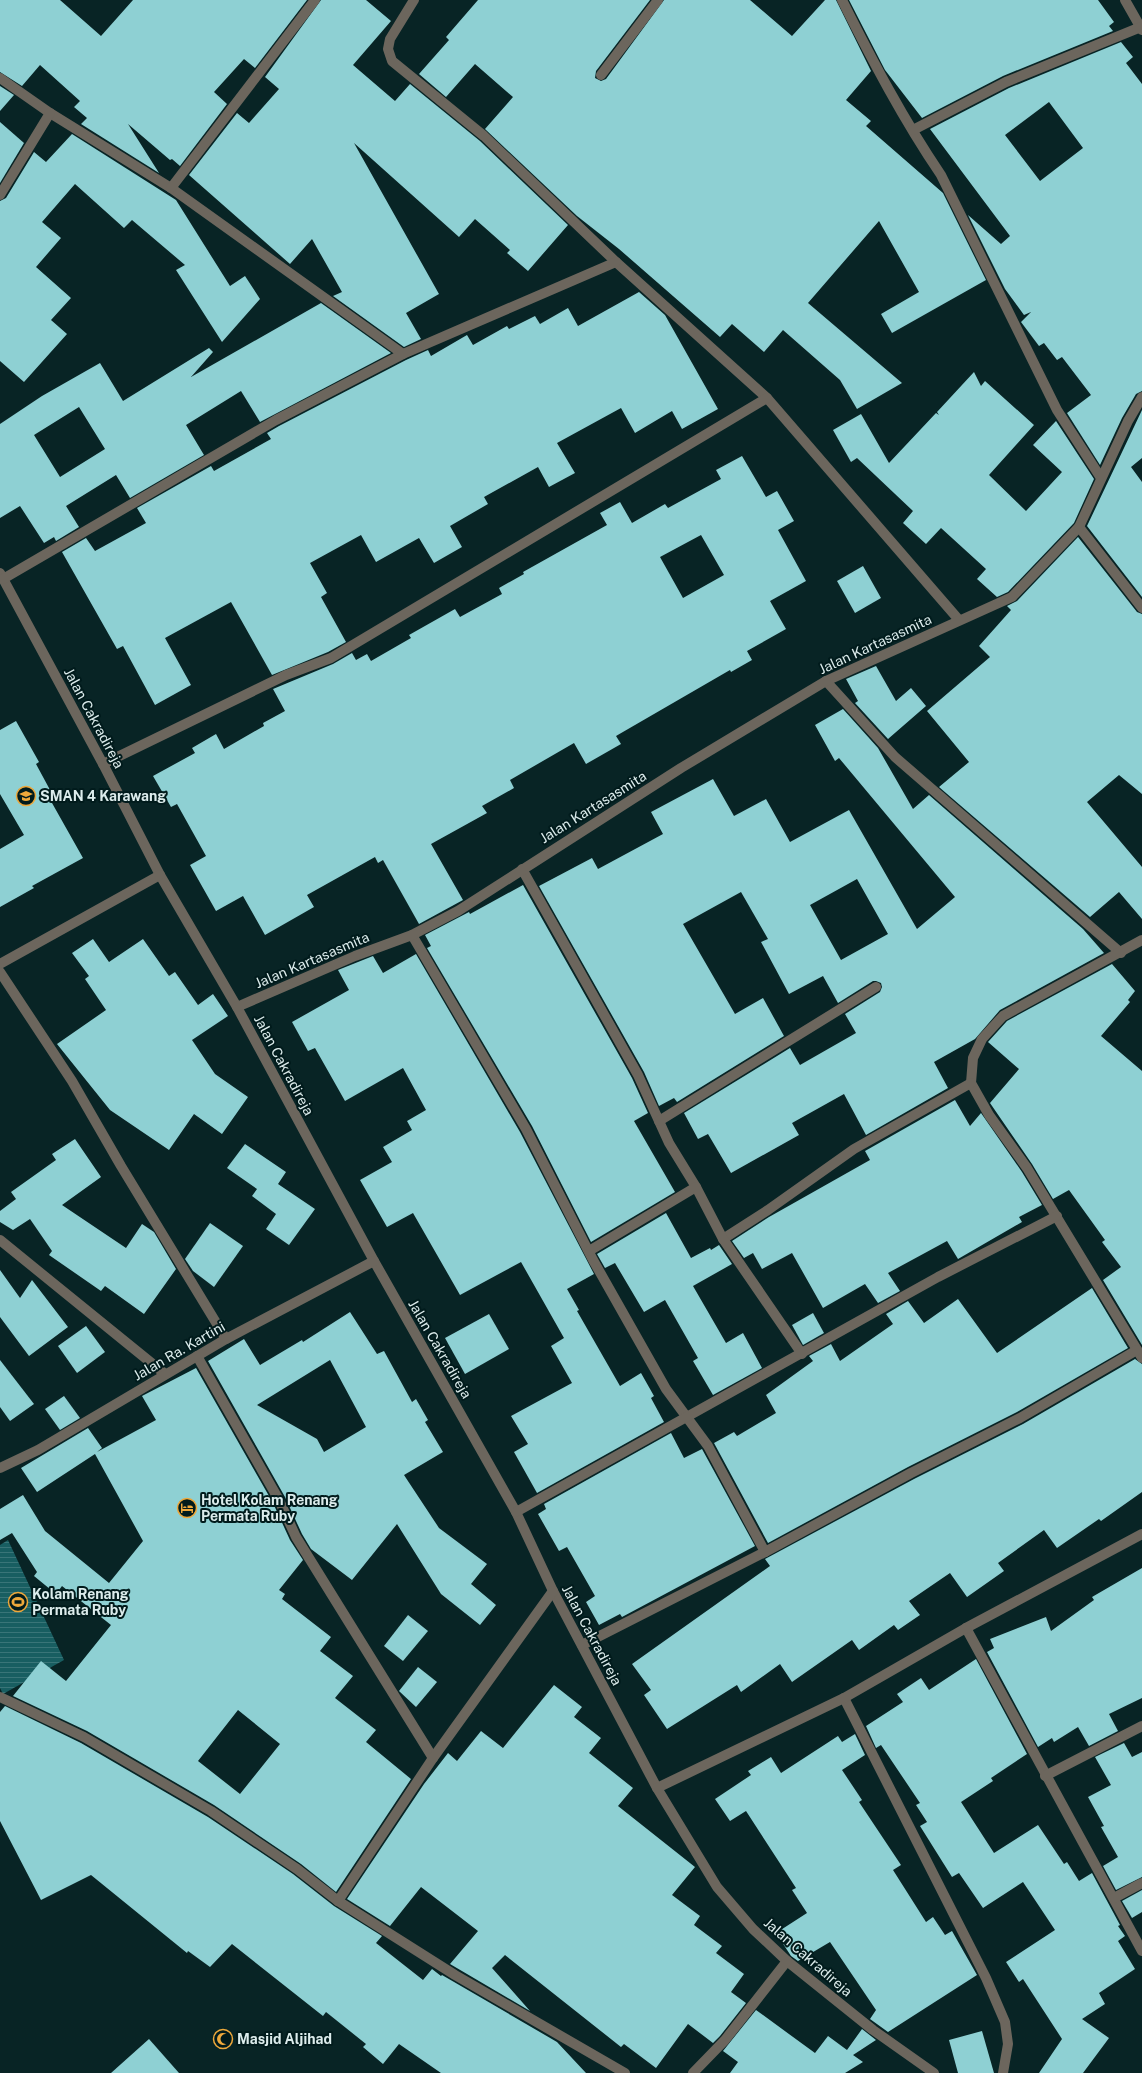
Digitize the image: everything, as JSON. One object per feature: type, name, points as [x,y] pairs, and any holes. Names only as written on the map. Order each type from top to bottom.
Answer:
[{"type":"street","points":[[171,188],[315,0]]},
{"type":"street","points":[[414,0],[390,39],[388,49],[392,61],[484,136],[616,262],[767,398],[959,620]]},
{"type":"street","points":[[601,75],[658,0]]},
{"type":"street","points":[[842,0],[873,62],[921,146],[941,174],[1057,410],[1101,478]]},
{"type":"street","points":[[913,130],[1006,82],[1141,29],[1125,0]]},
{"type":"street","points":[[0,78],[50,113],[171,188],[403,354]]},
{"type":"street","points":[[0,195],[50,113]]},
{"type":"street","points":[[2,576],[276,420],[403,354],[616,262]]},
{"type":"street","name":"Jalan Kartasasmita","points":[[237,1007],[355,956],[412,935],[458,911],[681,768],[826,681],[1012,597],[1079,527],[1128,421],[1142,397]]},
{"type":"street","points":[[103,764],[286,675],[331,658],[767,398]]},
{"type":"street","points":[[1079,527],[1142,608]]},
{"type":"street","name":"Jalan Cakradireja","points":[[2,576],[103,764],[160,875],[237,1007],[374,1261],[516,1512],[553,1591],[657,1788],[717,1887],[753,1929],[787,1961],[873,2030],[934,2073]]},
{"type":"street","points":[[826,681],[895,757],[1121,953]]},
{"type":"street","points":[[522,869],[638,1075],[669,1143],[696,1187],[723,1239],[802,1354]]},
{"type":"street","points":[[0,964],[160,875]]},
{"type":"street","points":[[412,935],[526,1129],[589,1251],[666,1389],[685,1417],[708,1446],[765,1552]]},
{"type":"street","points":[[582,1645],[765,1552],[911,1473],[1020,1418],[1140,1354],[1057,1216],[1027,1168],[989,1115],[971,1083],[973,1058],[982,1039],[999,1019],[1121,953],[1142,940]]},
{"type":"street","points":[[0,972],[72,1081],[226,1339]]},
{"type":"street","points":[[659,1121],[876,987]]},
{"type":"street","points":[[723,1239],[768,1210],[854,1149],[971,1083]]},
{"type":"street","points":[[589,1251],[696,1187]]},
{"type":"street","points":[[516,1512],[938,1277],[1057,1216]]},
{"type":"street","points":[[0,1240],[165,1374]]},
{"type":"street","name":"Jalan Ra. Kartini","points":[[0,1468],[51,1443],[226,1339],[374,1261]]},
{"type":"street","points":[[197,1356],[280,1500],[296,1537],[432,1758]]},
{"type":"street","points":[[657,1788],[844,1698],[966,1628],[1142,1534]]},
{"type":"street","points":[[338,1901],[432,1758],[553,1591]]},
{"type":"street","points":[[966,1628],[1045,1776],[1114,1898],[1142,1951]]},
{"type":"street","points":[[0,1697],[84,1737],[211,1811],[297,1869],[338,1901],[454,1976],[497,1998],[551,2032],[624,2073]]},
{"type":"street","points":[[844,1698],[986,1978],[1004,2022],[1008,2044],[1003,2073]]},
{"type":"street","points":[[1045,1776],[1142,1726]]},
{"type":"street","points":[[1114,1898],[1142,1884]]},
{"type":"street","points":[[693,2073],[725,2040],[787,1961]]},
{"type":"water","name":"Kolam Renang Permata Ruby","points":[[8,1540],[64,1660],[3,1694],[0,1688],[0,1545]]},
{"type":"building","points":[[0,0],[60,0],[101,36],[133,0],[307,0],[255,68],[244,59],[214,92],[227,104],[180,166],[172,159],[170,160],[128,124],[159,173],[81,124],[87,118],[74,107],[80,101],[40,65],[22,86],[0,72]]},
{"type":"building","points":[[321,0],[366,0],[391,21],[353,65],[395,101],[410,84],[480,141],[568,225],[528,271],[507,253],[510,250],[475,219],[459,237],[354,143],[439,294],[406,313],[421,339],[404,347],[333,296],[342,292],[312,239],[290,264],[189,175],[237,113],[249,123],[279,89],[265,77]]},
{"type":"building","points":[[478,0],[650,0],[596,71],[595,78],[601,81],[606,79],[664,0],[750,0],[792,36],[825,0],[836,0],[871,71],[846,100],[871,121],[866,126],[943,193],[986,280],[892,333],[881,314],[919,292],[879,221],[808,303],[902,383],[857,409],[840,380],[783,330],[764,352],[732,324],[720,337],[619,249],[577,216],[485,129],[513,97],[475,64],[446,97],[419,74],[449,40],[446,37]]},
{"type":"building","points":[[849,0],[1098,0],[1114,22],[1109,26],[1113,31],[1003,76],[922,118],[885,70]]},
{"type":"building","points":[[1121,42],[1133,57],[1126,63],[1142,84],[1142,391],[1136,394],[1122,418],[1100,465],[1067,413],[1091,395],[1062,357],[1057,360],[1044,343],[1039,346],[1021,322],[1031,312],[1024,315],[1005,289],[968,215],[1001,244],[1010,236],[930,129],[1009,88]],"holes":[[[1049,102],[1083,148],[1040,181],[1005,135]]]},
{"type":"building","points":[[0,86],[14,95],[0,111]]},
{"type":"building","points":[[0,122],[24,143],[0,183]]},
{"type":"building","points":[[72,134],[176,200],[230,286],[245,276],[260,299],[222,342],[176,270],[185,265],[132,220],[124,228],[75,184],[42,222],[61,238],[36,267],[71,298],[51,320],[67,334],[24,382],[0,361],[0,201],[6,198],[34,152],[46,162]]},
{"type":"building","points":[[639,292],[665,315],[718,409],[682,429],[672,411],[635,433],[621,408],[557,443],[575,473],[549,487],[538,467],[484,497],[488,504],[450,526],[462,547],[434,563],[419,538],[376,562],[361,535],[310,563],[327,593],[321,597],[346,642],[328,652],[272,675],[231,602],[165,638],[191,685],[155,705],[123,646],[117,649],[62,552],[86,538],[95,551],[146,523],[137,508],[211,466],[214,471],[271,439],[267,433],[279,426],[428,350],[431,356],[467,335],[473,345],[507,326],[509,329],[535,316],[540,324],[568,308],[578,326]]},
{"type":"building","points":[[321,303],[391,353],[260,422],[241,391],[186,425],[204,455],[130,498],[116,475],[66,506],[79,527],[56,541],[54,537],[44,543],[20,506],[0,518],[0,424],[42,396],[100,363],[123,401],[209,348],[213,352],[191,377]],"holes":[[[79,407],[105,449],[60,477],[34,435]]]},
{"type":"building","points":[[974,372],[981,386],[985,381],[1034,425],[989,475],[1026,511],[1062,472],[1033,445],[1056,421],[1094,479],[1074,523],[1008,592],[997,597],[977,579],[986,569],[941,528],[926,544],[903,523],[913,511],[857,458],[851,462],[833,430],[861,414],[889,463],[936,413],[939,415],[937,412]]},
{"type":"building","points":[[1142,410],[1142,458],[1131,467],[1142,482],[1142,597],[1087,526]]},
{"type":"building","points":[[742,456],[766,497],[777,491],[794,521],[778,530],[806,581],[770,601],[786,629],[747,651],[752,660],[731,672],[730,670],[616,736],[621,744],[586,764],[574,743],[510,780],[514,788],[482,806],[487,813],[431,844],[463,900],[419,924],[383,860],[378,863],[375,857],[307,895],[314,907],[265,935],[243,896],[216,911],[190,865],[206,856],[177,804],[171,807],[153,776],[195,753],[192,748],[216,734],[224,749],[264,726],[263,723],[285,711],[273,689],[333,664],[352,653],[356,660],[367,654],[371,661],[411,638],[409,635],[455,609],[460,617],[502,594],[499,588],[524,574],[523,572],[607,525],[600,513],[620,502],[632,523],[665,504],[668,508],[721,479],[716,470]],"holes":[[[701,535],[724,575],[683,598],[660,557]]]},
{"type":"building","points":[[1078,537],[1137,612],[1142,614],[1142,794],[1119,775],[1087,802],[1142,867],[1142,919],[1119,892],[1090,917],[939,787],[969,762],[927,711],[990,657],[979,646],[1011,610],[1007,606],[1017,601]]},
{"type":"building","points":[[863,566],[881,598],[855,613],[837,581]]},
{"type":"building","points":[[876,666],[896,701],[911,688],[926,706],[888,739],[855,703],[858,701],[846,679]]},
{"type":"building","points":[[843,709],[878,748],[913,809],[929,795],[1083,929],[1104,953],[1000,1010],[975,1039],[934,1062],[948,1088],[866,1135],[844,1094],[792,1123],[799,1135],[731,1173],[708,1134],[698,1139],[684,1113],[790,1048],[800,1065],[856,1033],[845,1014],[880,992],[882,987],[881,983],[873,981],[838,1003],[823,976],[789,994],[761,942],[768,939],[741,892],[683,924],[735,1014],[763,998],[784,1036],[677,1102],[674,1098],[659,1106],[644,1072],[539,886],[592,858],[598,869],[663,834],[651,812],[713,779],[734,816],[766,799],[790,842],[849,810],[917,929],[955,897],[839,758],[835,761],[815,725]],"holes":[[[857,879],[888,934],[841,960],[810,905]]]},
{"type":"building","name":"SMAN 4 Karawang","points":[[16,721],[39,762],[36,764],[56,801],[52,803],[83,858],[32,886],[34,888],[0,907],[0,849],[24,835],[0,794],[0,730]]},
{"type":"building","points":[[523,885],[632,1078],[648,1113],[634,1121],[675,1192],[591,1242],[532,1126],[427,948],[431,946],[425,935],[469,912],[470,914]]},
{"type":"building","points":[[93,939],[109,962],[143,939],[169,976],[175,972],[198,1005],[213,994],[228,1016],[192,1040],[215,1074],[248,1097],[222,1134],[194,1114],[169,1150],[110,1110],[57,1044],[106,1010],[85,979],[89,976],[72,953]]},
{"type":"building","points":[[416,954],[520,1132],[594,1274],[567,1289],[579,1310],[577,1311],[620,1386],[641,1373],[654,1396],[651,1398],[664,1422],[537,1493],[514,1452],[528,1444],[511,1416],[572,1383],[551,1346],[564,1338],[521,1262],[460,1295],[413,1213],[387,1227],[360,1180],[392,1162],[383,1147],[412,1130],[407,1121],[426,1110],[403,1068],[345,1101],[315,1048],[308,1051],[292,1022],[349,990],[338,970],[373,956],[383,973]]},
{"type":"building","points":[[1112,964],[1135,991],[1128,1000],[1130,1002],[1101,1036],[1142,1071],[1142,1345],[1103,1280],[1121,1267],[1102,1242],[1105,1240],[1069,1190],[1053,1199],[1032,1164],[990,1103],[1019,1069],[988,1042],[1007,1021]]},
{"type":"building","points":[[955,1100],[970,1126],[981,1113],[1022,1172],[1042,1205],[1019,1217],[1022,1222],[958,1259],[947,1241],[888,1273],[900,1291],[878,1303],[865,1284],[823,1308],[792,1253],[762,1269],[753,1253],[744,1258],[732,1241],[769,1217],[870,1160],[865,1151]]},
{"type":"building","points":[[75,1139],[101,1177],[62,1205],[126,1248],[142,1224],[154,1232],[176,1269],[144,1314],[105,1286],[101,1291],[49,1255],[52,1251],[30,1219],[13,1230],[0,1222],[0,1211],[16,1199],[11,1192],[56,1160],[52,1154]]},
{"type":"building","points":[[245,1144],[286,1172],[278,1184],[315,1209],[289,1245],[266,1229],[276,1214],[252,1196],[257,1189],[227,1168]]},
{"type":"building","points":[[666,1213],[691,1258],[719,1245],[732,1264],[693,1286],[726,1343],[743,1333],[762,1368],[713,1395],[693,1361],[698,1358],[665,1300],[644,1312],[615,1263],[605,1268],[597,1254]]},
{"type":"building","points":[[210,1223],[243,1246],[214,1287],[193,1271],[185,1259]]},
{"type":"building","points":[[0,1270],[20,1298],[32,1280],[68,1327],[29,1356],[0,1317]]},
{"type":"building","points":[[1092,1288],[1128,1348],[1017,1412],[908,1467],[768,1543],[714,1443],[734,1432],[737,1436],[776,1413],[766,1395],[813,1361],[809,1356],[831,1344],[840,1361],[893,1324],[886,1314],[908,1301],[924,1323],[958,1299],[997,1353]]},
{"type":"building","points":[[350,1312],[377,1354],[384,1351],[412,1402],[416,1399],[428,1420],[425,1422],[443,1452],[404,1475],[439,1528],[487,1564],[471,1584],[496,1605],[480,1625],[441,1594],[397,1524],[352,1580],[311,1549],[302,1534],[285,1497],[208,1361],[244,1339],[260,1365],[302,1340],[303,1342]],"holes":[[[330,1360],[366,1427],[324,1452],[317,1439],[257,1405]]]},
{"type":"building","points":[[813,1313],[824,1333],[803,1345],[792,1325]]},
{"type":"building","points":[[489,1314],[509,1349],[465,1374],[445,1338]]},
{"type":"building","points":[[86,1326],[105,1352],[77,1373],[58,1346]]},
{"type":"building","points":[[1135,1359],[1142,1364],[1142,1492],[1101,1521],[1099,1519],[1057,1548],[1044,1530],[998,1563],[1004,1571],[967,1597],[950,1573],[909,1601],[920,1615],[898,1630],[894,1625],[859,1650],[852,1640],[792,1682],[780,1664],[741,1692],[737,1685],[667,1729],[644,1695],[651,1690],[632,1664],[770,1566],[765,1559],[914,1479],[1023,1424]]},
{"type":"building","points":[[0,1360],[34,1404],[10,1421],[0,1407]]},
{"type":"building","points":[[196,1368],[273,1503],[290,1540],[303,1560],[279,1590],[285,1594],[282,1599],[331,1637],[320,1651],[353,1676],[335,1698],[376,1730],[366,1742],[411,1779],[336,1892],[301,1864],[214,1805],[87,1731],[13,1696],[41,1661],[66,1681],[111,1625],[62,1586],[56,1594],[34,1576],[37,1572],[12,1533],[0,1540],[0,1509],[23,1495],[45,1531],[109,1583],[143,1541],[95,1454],[37,1492],[21,1468],[88,1428],[102,1448],[97,1452],[156,1420],[142,1396]],"holes":[[[238,1710],[280,1744],[240,1794],[198,1761]]]},
{"type":"building","points":[[64,1396],[80,1418],[60,1430],[45,1409]]},
{"type":"building","points":[[671,1433],[684,1458],[702,1449],[755,1546],[622,1617],[620,1614],[599,1625],[586,1602],[595,1596],[567,1547],[559,1551],[538,1514],[546,1509],[544,1504]]},
{"type":"building","points":[[1142,1568],[1142,1698],[1109,1714],[1118,1731],[1089,1746],[1078,1727],[1054,1742],[1052,1738],[1038,1747],[987,1652],[994,1648],[990,1639],[1046,1617],[1051,1631],[1094,1600],[1092,1597]]},
{"type":"building","points":[[408,1615],[428,1631],[403,1661],[384,1646]]},
{"type":"building","points":[[976,1659],[1027,1754],[991,1778],[993,1781],[961,1802],[994,1853],[1038,1825],[1064,1864],[1067,1862],[1079,1881],[1092,1873],[1120,1925],[1118,1926],[1125,1936],[1118,1941],[1135,1969],[1099,1993],[1105,2004],[1082,2019],[1109,2038],[1083,2073],[1039,2073],[1062,2039],[1023,1979],[1019,1982],[1006,1962],[1055,1930],[1023,1882],[983,1908],[959,1873],[952,1877],[920,1826],[927,1822],[916,1805],[920,1803],[881,1745],[876,1748],[866,1726],[903,1702],[897,1694],[921,1678],[929,1690]]},
{"type":"building","points":[[418,1667],[437,1682],[416,1707],[399,1691]]},
{"type":"building","points":[[554,1685],[582,1707],[574,1717],[601,1738],[589,1753],[633,1788],[618,1806],[695,1867],[672,1895],[700,1916],[694,1925],[722,1946],[716,1953],[744,1974],[731,1992],[746,2003],[720,2036],[713,2043],[688,2024],[656,2068],[624,2044],[621,2047],[505,1955],[492,1968],[530,2011],[450,1964],[478,1931],[421,1887],[390,1926],[347,1899],[424,1784],[448,1753],[457,1761],[481,1731],[503,1748]]},
{"type":"building","points":[[5,1706],[81,1743],[208,1817],[293,1874],[334,1906],[382,1936],[376,1943],[423,1980],[432,1969],[441,1976],[442,1975],[557,2042],[586,2073],[441,2073],[399,2044],[383,2064],[363,2047],[366,2044],[326,2012],[323,2016],[232,1944],[210,1967],[188,1951],[187,1953],[91,1875],[41,1900],[0,1821],[0,1712]]},
{"type":"building","points":[[855,1734],[865,1755],[842,1770],[862,1800],[859,1802],[901,1865],[893,1870],[926,1922],[933,1917],[945,1935],[952,1931],[977,1975],[888,2032],[870,2019],[876,2010],[830,1942],[798,1961],[791,1956],[776,1933],[807,1913],[792,1890],[796,1888],[746,1811],[730,1821],[715,1799],[751,1775],[748,1771],[771,1757],[781,1773],[838,1736],[842,1742]]},
{"type":"building","points":[[1124,1743],[1132,1757],[1142,1752],[1142,1877],[1116,1890],[1103,1866],[1118,1857],[1101,1827],[1104,1826],[1088,1797],[1111,1785],[1095,1757]]},
{"type":"building","points":[[1142,1890],[1142,1912],[1132,1918],[1122,1901]]},
{"type":"building","points":[[756,2010],[815,2053],[828,2036],[847,2050],[862,2029],[876,2040],[853,2055],[863,2062],[845,2073],[730,2073],[738,2062],[723,2051]]},
{"type":"building","points":[[982,2031],[994,2073],[958,2073],[949,2040]]},
{"type":"building","points":[[149,2039],[179,2073],[111,2073]]},
{"type":"place","name":"SMAN 4 Karawang","points":[[26,796]]},
{"type":"place","name":"Hotel Kolam Renang Permata Ruby","points":[[187,1508]]},
{"type":"place","name":"Kolam Renang Permata Ruby","points":[[18,1602]]},
{"type":"place","name":"Masjid Aljihad","points":[[223,2039]]}]
